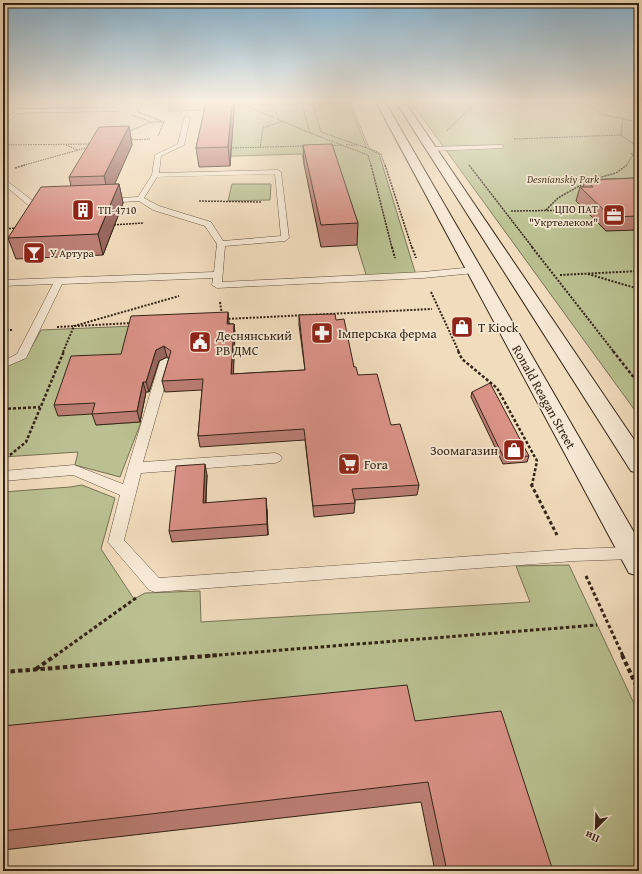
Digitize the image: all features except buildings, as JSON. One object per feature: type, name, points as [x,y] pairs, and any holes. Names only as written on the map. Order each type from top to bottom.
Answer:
[{"type":"main road","name":"Ronald Reagan Street","points":[[403,143],[636,559]]},
{"type":"main road","points":[[428,143],[639,465]]},
{"type":"lane","points":[[140,199],[155,175],[158,156],[181,145],[181,143]]},
{"type":"lane","points":[[432,149],[502,147]]},
{"type":"lane","points":[[155,175],[278,172],[285,238],[221,244]]},
{"type":"lane","points":[[3,180],[31,203],[54,202]]},
{"type":"lane","points":[[93,201],[140,199],[156,208],[208,224],[221,244],[217,285],[423,275],[474,270]]},
{"type":"lane","points":[[3,283],[218,275]]},
{"type":"lane","points":[[3,365],[22,356],[59,281]]},
{"type":"lane","points":[[166,361],[128,492],[116,542],[154,585],[574,555],[636,559]]},
{"type":"lane","points":[[135,468],[275,458]]},
{"type":"lane","points":[[3,476],[74,470],[128,492]]},
{"type":"path","points":[[260,148],[261,143]]},
{"type":"path","points":[[336,143],[368,154],[399,276]]},
{"type":"path","points":[[351,143],[367,148]]},
{"type":"path","points":[[367,143],[369,148],[381,154],[388,171],[408,237],[423,275],[462,359],[497,388],[537,461],[531,484],[559,539],[579,561],[639,691]]},
{"type":"path","points":[[451,143],[639,384]]},
{"type":"path","points":[[64,144],[78,150]]},
{"type":"path","points":[[3,145],[92,145],[10,169]]},
{"type":"path","points":[[328,146],[357,145]]},
{"type":"path","points":[[230,148],[312,146]]},
{"type":"path","points":[[546,210],[548,205],[580,185],[598,177],[623,171],[628,166],[633,155],[631,154],[639,148]]},
{"type":"path","points":[[194,201],[281,203]]},
{"type":"path","points":[[510,211],[585,210]]},
{"type":"path","points":[[105,225],[144,223]]},
{"type":"path","points":[[3,229],[19,228]]},
{"type":"path","points":[[560,275],[639,271]]},
{"type":"path","points":[[585,274],[639,289]]},
{"type":"path","points":[[74,326],[179,296]]},
{"type":"path","points":[[223,319],[432,309]]},
{"type":"path","points":[[63,327],[136,323]]},
{"type":"path","points":[[9,456],[26,442],[74,326]]},
{"type":"path","points":[[3,409],[40,407]]},
{"type":"path","points":[[36,670],[154,585]]},
{"type":"path","points":[[3,672],[598,625]]},
{"type":"green space","points":[[213,143],[365,143],[367,148],[379,154],[416,275],[367,278],[332,163],[304,164],[302,154],[204,157]]},
{"type":"green space","name":"Desnianskiy Park","points":[[441,143],[639,143],[639,416]]},
{"type":"green space","points":[[232,184],[271,184],[270,200],[228,201]]},
{"type":"green space","points":[[134,326],[124,364],[58,415],[99,413],[96,425],[141,422],[120,477],[75,465],[78,452],[3,457],[3,368],[26,357],[41,330]]},
{"type":"green space","points":[[82,485],[115,498],[101,549],[134,599],[145,593],[200,591],[201,622],[530,602],[516,566],[569,565],[639,714],[639,871],[532,871],[491,734],[3,750],[3,492]]},
{"type":"place","name":"ТП-4710","points":[[83,210]]},
{"type":"place","name":"ЦПО ПАТ \"Укртелеком\"","points":[[614,215]]},
{"type":"place","name":"У Артура","points":[[34,253]]},
{"type":"place","name":"T Kiock","points":[[462,327]]},
{"type":"place","name":"Імперська ферма","points":[[322,333]]},
{"type":"place","name":"Деснянський РВ ДМС","points":[[200,342]]},
{"type":"place","name":"Зоомагазин","points":[[514,450]]},
{"type":"place","name":"Fora","points":[[349,464]]}]
